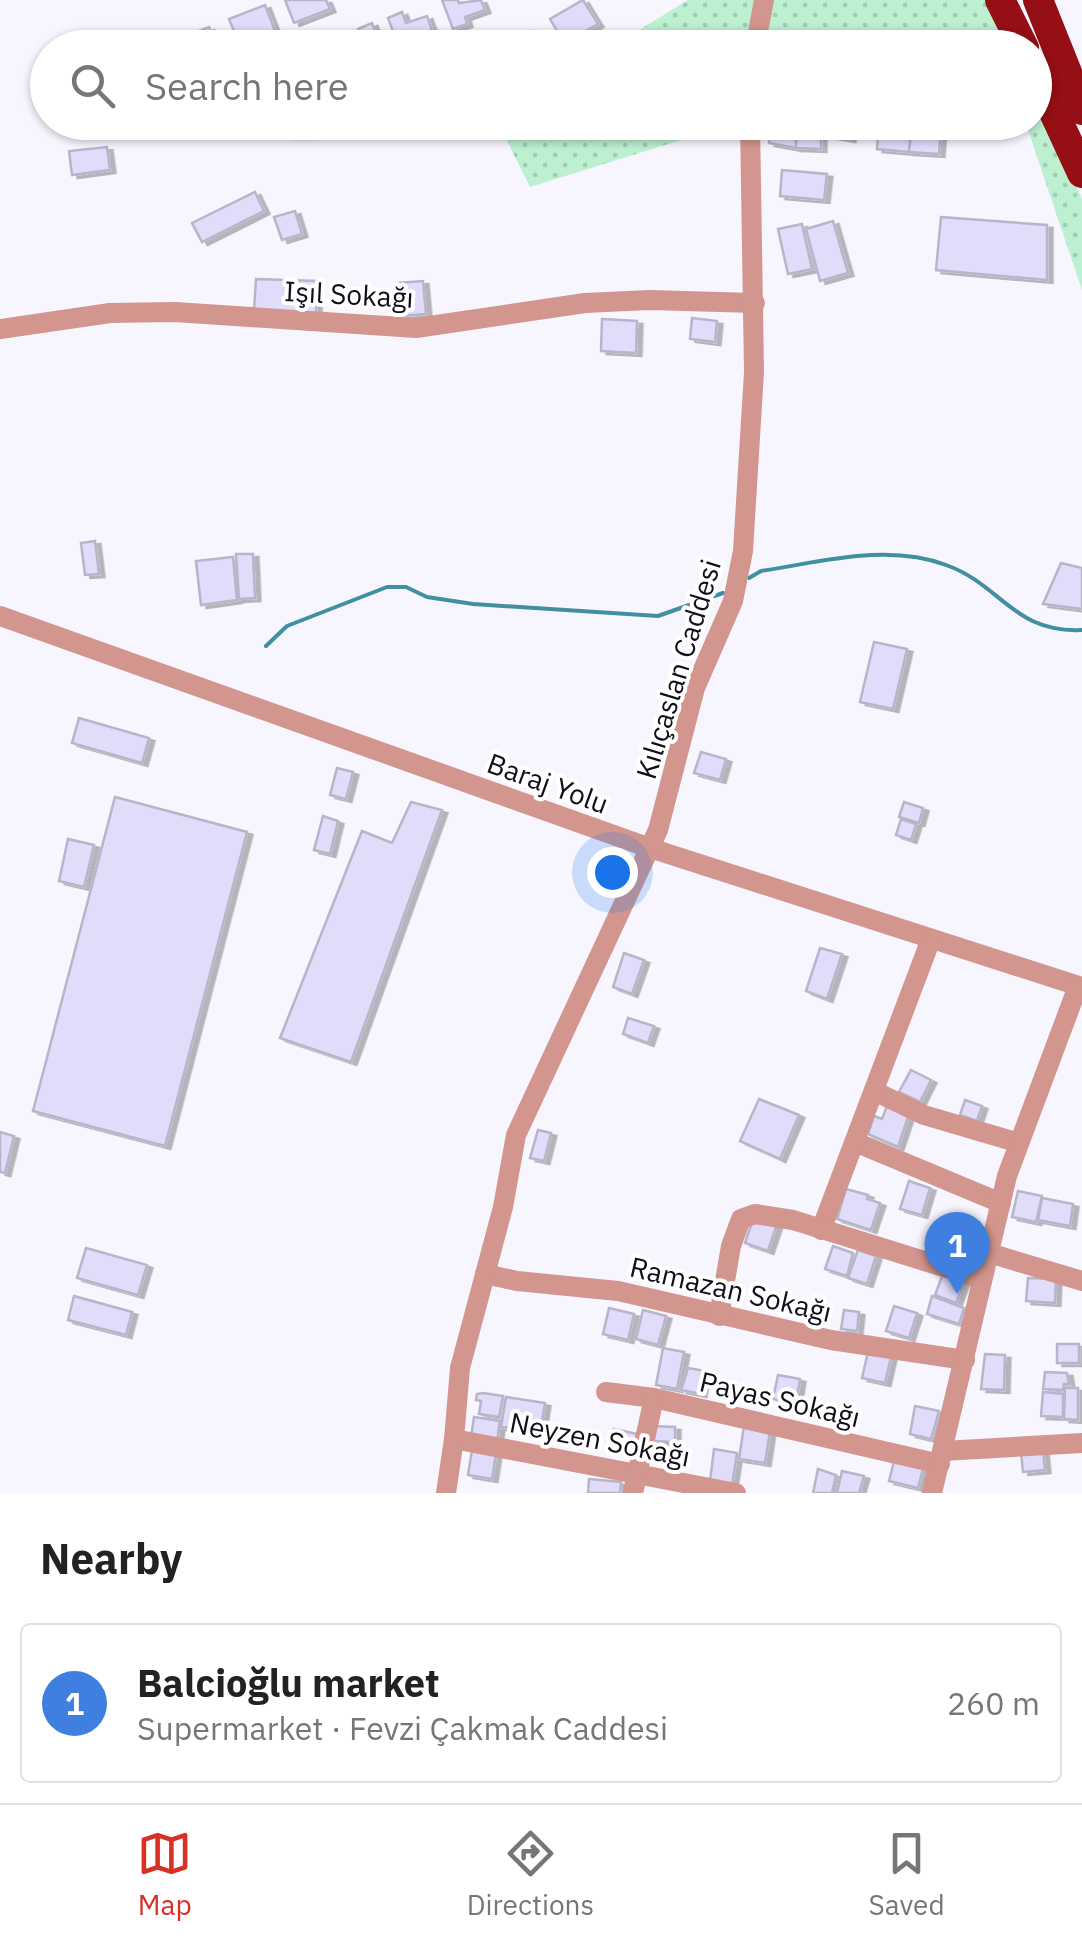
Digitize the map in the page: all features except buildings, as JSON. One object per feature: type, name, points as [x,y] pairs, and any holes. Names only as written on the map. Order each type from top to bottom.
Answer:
[{"type":"highway","points":[[1000,0],[1015,30]]},
{"type":"highway","points":[[1038,0],[1050,30]]},
{"type":"highway","points":[[1052,35],[1082,110]]},
{"type":"highway","points":[[1052,108],[1082,173]]},
{"type":"street","points":[[758,30],[764,0]]},
{"type":"street","name":"Kılıçaslan Caddesi","points":[[446,1493],[460,1368],[503,1207],[516,1134],[658,830],[695,688],[733,601],[744,551],[754,372],[750,140]]},
{"type":"street","name":"Işıl Sokağı","points":[[0,329],[110,314],[176,312],[416,328],[584,303],[754,303]]},
{"type":"street","name":"Baraj Yolu","points":[[0,616],[650,848],[1080,987]]},
{"type":"street","points":[[821,1230],[930,939]]},
{"type":"street","points":[[932,1493],[1001,1204],[1019,1143],[1080,987]]},
{"type":"street","points":[[874,1091],[924,1115],[1019,1143]]},
{"type":"street","points":[[854,1142],[1001,1204]]},
{"type":"street","points":[[719,1316],[731,1246],[741,1220],[755,1214],[793,1220],[982,1279]]},
{"type":"street","points":[[989,1253],[1082,1281]]},
{"type":"street","name":"Ramazan Sokağı","points":[[485,1274],[618,1291],[831,1340],[965,1360]]},
{"type":"street","name":"Payas Sokağı","points":[[606,1392],[654,1398],[941,1458],[1082,1443]]},
{"type":"street","points":[[635,1484],[654,1398]]},
{"type":"street","name":"Neyzen Sokağı","points":[[454,1439],[635,1484],[736,1493]]},
{"type":"green space","points":[[688,0],[986,0],[1001,30],[639,30]]},
{"type":"green space","points":[[1052,131],[1082,199],[1082,290],[1031,140],[1052,140]]},
{"type":"green space","points":[[506,140],[681,140],[530,187]]},
{"type":"waterway","points":[[749,578],[761,571],[854,556],[901,555],[946,565],[965,574],[1040,624],[1082,630]]},
{"type":"waterway","points":[[266,646],[287,626],[387,587],[406,587],[427,597],[473,604],[658,616],[723,593]]},
{"type":"place","name":"Balcioğlu market","points":[[957,1294]]}]
